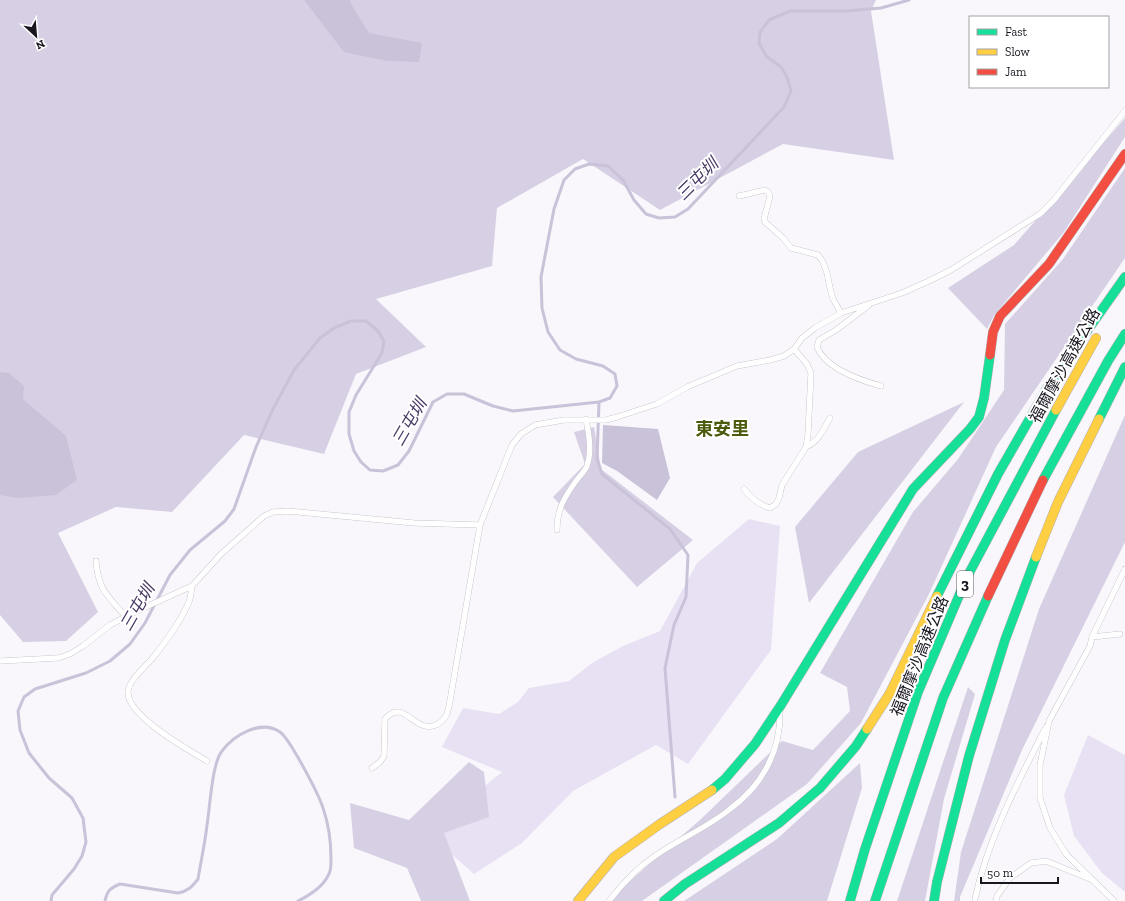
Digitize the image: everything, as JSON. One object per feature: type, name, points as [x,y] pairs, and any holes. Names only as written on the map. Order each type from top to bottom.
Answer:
[{"type":"main road","points":[[578,901],[614,858],[660,824],[709,793],[725,779],[755,744],[781,705],[913,489],[970,429],[979,417],[984,398],[993,332],[1000,316],[1049,264],[1125,154]]},
{"type":"main road","points":[[664,901],[685,884],[779,823],[820,788],[856,746],[890,693],[998,474],[1050,385],[1125,277]]},
{"type":"main road","name":"福爾摩沙高速公路","points":[[1110,314],[1125,287]]},
{"type":"main road","name":"福爾摩沙高速公路","points":[[850,901],[865,849],[918,692],[964,584],[1043,434],[1102,328]]},
{"type":"main road","name":"3","points":[[875,901],[943,698],[994,584],[1046,474],[1108,361],[1125,334]]},
{"type":"main road","points":[[934,901],[937,882],[969,756],[1005,640],[1027,579],[1058,502],[1125,367]]},
{"type":"lane","points":[[372,768],[380,762],[384,756],[385,718],[390,713],[396,711],[408,716],[420,725],[430,728],[439,723],[446,714],[451,695],[480,525],[512,445],[521,434],[535,425],[564,420],[606,420],[657,404],[687,387],[737,366],[784,356],[794,349],[802,338],[808,333],[841,313],[902,293],[951,270],[1040,214],[1054,200],[1125,111]]},
{"type":"lane","points":[[739,196],[765,190],[768,192],[770,196],[764,219],[765,222],[783,238],[791,248],[818,255],[823,262],[827,273],[833,299],[841,313]]},
{"type":"lane","points":[[874,301],[836,330],[819,340],[817,347],[820,355],[837,368],[860,380],[881,386]]},
{"type":"lane","points":[[744,489],[751,498],[764,507],[770,508],[776,504],[782,485],[806,447],[811,373],[807,364],[794,349]]},
{"type":"lane","points":[[806,447],[813,444],[820,437],[830,418]]},
{"type":"lane","points":[[557,530],[557,516],[562,504],[569,490],[586,468],[590,453],[586,419]]},
{"type":"lane","points":[[0,661],[58,658],[70,654],[110,625],[169,595],[192,586],[221,554],[264,516],[273,512],[288,511],[414,523],[480,525]]},
{"type":"lane","points":[[96,561],[97,576],[102,589],[126,617]]},
{"type":"lane","points":[[976,899],[981,873],[1013,792],[1049,721],[1090,646],[1092,637],[1125,569]]},
{"type":"lane","points":[[192,586],[189,603],[175,627],[151,660],[131,682],[128,692],[131,703],[150,724],[176,744],[207,761]]},
{"type":"lane","points":[[1092,637],[1120,634]]},
{"type":"lane","points":[[609,901],[624,882],[654,856],[730,810],[756,785],[772,758],[779,738],[781,705]]},
{"type":"lane","points":[[1049,721],[1040,765],[1040,798],[1050,828],[1066,854],[1114,901]]},
{"type":"lane","points":[[996,901],[997,896],[1010,878],[1031,863],[1046,861],[1093,880]]},
{"type":"shaded area","points":[[0,0],[876,0],[871,11],[894,160],[783,144],[660,210],[583,159],[497,208],[492,266],[376,299],[426,347],[356,374],[324,454],[244,435],[172,512],[116,507],[58,533],[98,612],[66,641],[23,642],[0,615]]},
{"type":"shaded area","points":[[304,0],[350,0],[369,33],[422,43],[419,62],[387,61],[344,52]]},
{"type":"shaded area","points":[[1125,118],[1125,137],[1064,232],[995,314],[987,329],[948,288],[1014,245]]},
{"type":"shaded area","points":[[1125,168],[1125,258],[996,447],[929,594],[861,723],[807,784],[642,901],[607,901],[701,819],[782,741],[813,750],[850,711],[847,687],[820,673],[913,512],[958,459],[1004,390],[1005,324],[1063,259]]},
{"type":"shaded area","points":[[0,372],[9,373],[24,386],[23,399],[66,436],[77,480],[56,495],[18,498],[0,495]]},
{"type":"shaded area","points":[[964,402],[809,603],[795,527],[858,452]]},
{"type":"shaded area","points":[[1125,415],[1125,542],[1022,750],[960,897],[960,901],[954,901],[961,852],[1039,609]]},
{"type":"shaded area","points":[[603,425],[658,429],[670,478],[657,500],[617,471],[602,463]]},
{"type":"shaded area","points":[[594,427],[601,469],[693,540],[637,587],[553,497],[585,464],[574,432]]},
{"type":"shaded area","points":[[749,519],[780,526],[771,650],[688,764],[656,745],[573,791],[522,843],[474,874],[427,833],[502,772],[442,747],[463,708],[499,714],[518,702],[529,688],[569,681],[592,663],[623,646],[660,631],[697,563]]},
{"type":"shaded area","points":[[968,687],[975,694],[944,799],[925,901],[897,901]]},
{"type":"shaded area","points":[[1088,735],[1125,755],[1125,892],[1102,873],[1074,836],[1064,795]]},
{"type":"shaded area","points":[[469,762],[484,772],[489,817],[444,833],[470,901],[421,901],[407,868],[354,848],[350,803],[409,820]]},
{"type":"shaded area","points":[[860,763],[862,788],[827,901],[684,901],[777,839]]},
{"type":"waterway","name":"三屯圳","points":[[51,901],[52,895],[74,869],[82,856],[86,842],[83,818],[72,798],[49,778],[29,753],[20,730],[18,711],[24,697],[35,689],[86,673],[110,661],[130,644],[145,623],[170,575],[190,550],[225,521],[234,509],[256,447],[273,409],[294,370],[320,338],[334,328],[351,321],[366,321],[378,331],[384,341],[382,353],[356,395],[349,412],[349,434],[354,451],[361,462],[370,470],[383,471],[398,465],[409,451],[433,402],[447,394],[464,394],[493,406],[513,411],[599,402],[610,398],[617,386],[615,374],[603,366],[576,359],[560,350],[548,332],[542,308],[541,277],[554,209],[564,180],[575,169],[589,164],[608,166],[623,180],[634,200],[646,214],[659,218],[675,217],[688,209],[784,107],[791,91],[787,77],[781,67],[766,56],[759,43],[760,32],[769,20],[790,11],[846,11],[881,8],[909,0]]},
{"type":"waterway","points":[[599,402],[597,459],[602,474],[670,529],[688,555],[686,597],[674,625],[665,668],[675,797]]},
{"type":"waterway","name":"三屯圳","points":[[105,901],[110,890],[120,884],[178,893],[187,890],[194,884],[198,879],[212,786],[219,757],[222,751],[233,739],[248,731],[265,727],[273,728],[285,737],[304,768],[316,792],[323,808],[328,827],[331,846],[331,860],[328,876],[317,889],[298,901]]},
{"type":"traffic: fast","points":[[937,596],[998,474],[1049,385],[1125,277]]},
{"type":"traffic: fast","points":[[1043,480],[1108,361],[1125,334]]},
{"type":"traffic: fast","points":[[712,790],[725,779],[755,744],[781,705],[913,489],[970,429],[979,417],[984,398],[990,355]]},
{"type":"traffic: fast","points":[[1099,419],[1125,367]]},
{"type":"traffic: fast","points":[[850,901],[865,849],[918,692],[967,577],[1056,410]]},
{"type":"traffic: fast","points":[[934,901],[937,882],[969,756],[1005,640],[1036,557]]},
{"type":"traffic: fast","points":[[875,901],[943,698],[988,596]]},
{"type":"traffic: fast","points":[[664,901],[685,884],[779,823],[820,788],[856,746],[867,729]]},
{"type":"traffic: slow","points":[[1056,410],[1096,338]]},
{"type":"traffic: slow","points":[[1036,557],[1058,502],[1099,419]]},
{"type":"traffic: slow","points":[[867,729],[890,693],[937,596]]},
{"type":"traffic: slow","points":[[578,901],[614,857],[660,824],[712,790]]},
{"type":"traffic: jam","points":[[990,355],[993,332],[1000,316],[1049,264],[1125,154]]},
{"type":"traffic: jam","points":[[988,596],[1043,480]]},
{"type":"district","name":"東安里","points":[[722,429]]}]
